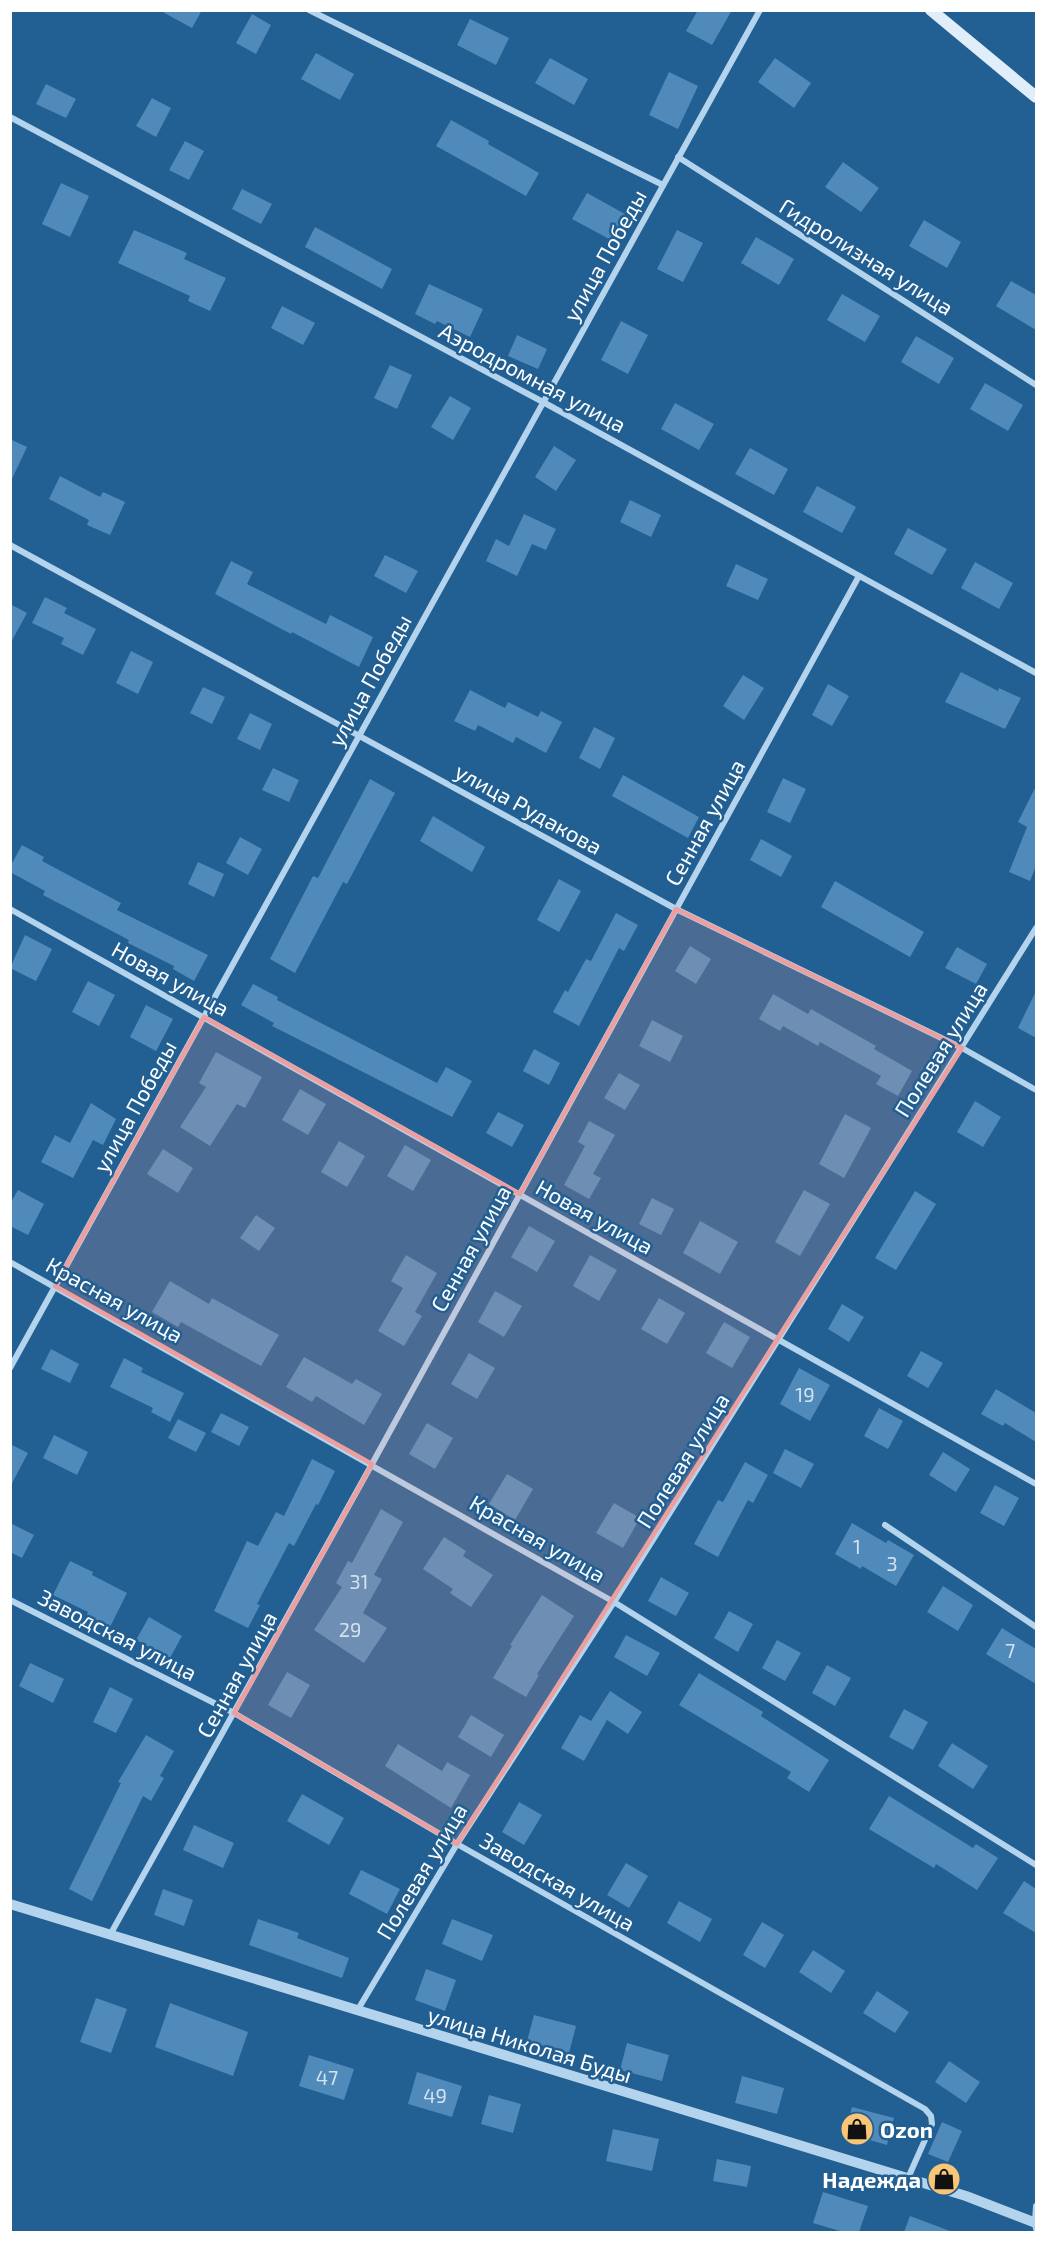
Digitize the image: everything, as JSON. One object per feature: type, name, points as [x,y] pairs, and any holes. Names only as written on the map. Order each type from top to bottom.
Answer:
[{"type":"main road","points":[[931,10],[1036,97]]},
{"type":"street","points":[[309,10],[663,185]]},
{"type":"street","name":"улица Победы","points":[[10,1368],[760,10]]},
{"type":"street","name":"Аэродромная улица","points":[[10,117],[543,402],[1036,673]]},
{"type":"street","name":"Гидролизная улица","points":[[678,157],[1036,385]]},
{"type":"street","name":"улица Рудакова","points":[[10,545],[676,909],[962,1048],[1036,1090]]},
{"type":"street","name":"Сенная улица","points":[[110,1936],[859,576]]},
{"type":"street","name":"Новая улица","points":[[10,909],[1036,1485]]},
{"type":"street","name":"Полевая улица","points":[[357,2012],[457,1844],[614,1602],[1036,928]]},
{"type":"street","name":"Красная улица","points":[[10,1262],[614,1602],[1036,1866]]},
{"type":"street","points":[[885,1525],[1036,1627]]},
{"type":"street","name":"Заводская улица","points":[[10,1600],[234,1713],[457,1844],[925,2109],[931,2116],[932,2124],[908,2178]]},
{"type":"street","name":"улица Николая Буды","points":[[10,1904],[357,2012],[966,2196],[1036,2225]]},
{"type":"street","points":[[1036,2206],[1036,2225]]},
{"type":"highlighted area","points":[[676,909],[962,1048],[457,1844],[234,1713],[372,1464],[55,1286],[204,1017],[520,1194]]},
{"type":"building","points":[[159,10],[202,10],[192,28]]},
{"type":"building","points":[[698,10],[732,10],[712,45],[686,31]]},
{"type":"building","points":[[252,14],[271,25],[256,54],[236,43]]},
{"type":"building","points":[[470,19],[509,38],[496,65],[457,45]]},
{"type":"building","points":[[316,53],[354,74],[340,100],[301,79]]},
{"type":"building","points":[[550,58],[588,79],[574,105],[535,83]]},
{"type":"building","points":[[775,58],[811,83],[794,108],[758,82]]},
{"type":"building","points":[[669,72],[698,86],[678,129],[649,115]]},
{"type":"building","points":[[46,84],[76,99],[66,118],[36,104]]},
{"type":"building","points":[[152,98],[171,108],[156,137],[136,126]]},
{"type":"building","points":[[451,120],[539,173],[526,196],[436,146]]},
{"type":"building","points":[[185,141],[204,151],[189,180],[169,170]]},
{"type":"building","points":[[843,162],[879,188],[861,212],[825,187]]},
{"type":"building","points":[[61,183],[89,196],[70,237],[42,224]]},
{"type":"building","points":[[242,189],[272,204],[261,224],[232,209]]},
{"type":"building","points":[[587,193],[625,214],[611,240],[572,219]]},
{"type":"building","points":[[924,220],[961,242],[947,268],[909,246]]},
{"type":"building","points":[[315,227],[392,269],[382,289],[305,247]]},
{"type":"building","points":[[134,230],[187,253],[184,259],[226,278],[210,311],[188,301],[190,296],[118,263]]},
{"type":"building","points":[[677,230],[703,243],[683,282],[657,269]]},
{"type":"building","points":[[756,237],[794,259],[779,285],[741,263]]},
{"type":"building","points":[[1011,281],[1036,295],[1036,330],[996,306]]},
{"type":"building","points":[[429,284],[483,309],[470,337],[437,321],[435,324],[415,314]]},
{"type":"building","points":[[842,294],[880,316],[865,342],[827,320]]},
{"type":"building","points":[[282,306],[315,323],[303,345],[271,328]]},
{"type":"building","points":[[621,321],[648,335],[628,374],[601,360]]},
{"type":"building","points":[[517,335],[547,349],[538,369],[508,356]]},
{"type":"building","points":[[916,336],[954,358],[939,384],[901,362]]},
{"type":"building","points":[[390,365],[412,375],[397,409],[374,398]]},
{"type":"building","points":[[985,383],[1023,405],[1008,431],[970,409]]},
{"type":"building","points":[[450,396],[471,408],[453,440],[431,427]]},
{"type":"building","points":[[675,403],[714,424],[699,450],[661,429]]},
{"type":"building","points":[[10,439],[27,447],[10,483]]},
{"type":"building","points":[[554,446],[576,460],[556,491],[535,477]]},
{"type":"building","points":[[750,448],[788,469],[774,495],[735,474]]},
{"type":"building","points":[[60,476],[100,497],[103,492],[125,502],[110,535],[87,525],[89,520],[49,499]]},
{"type":"building","points":[[817,486],[856,507],[842,533],[803,512]]},
{"type":"building","points":[[630,500],[661,515],[651,537],[620,522]]},
{"type":"building","points":[[524,514],[556,529],[546,550],[532,544],[517,576],[486,561],[496,539],[509,546]]},
{"type":"building","points":[[908,528],[947,549],[932,575],[894,554]]},
{"type":"building","points":[[385,555],[418,571],[406,593],[374,576]]},
{"type":"building","points":[[231,561],[253,572],[247,584],[326,624],[330,615],[373,637],[359,667],[215,594]]},
{"type":"building","points":[[975,562],[1013,583],[999,609],[961,588]]},
{"type":"building","points":[[736,564],[768,579],[758,600],[726,586]]},
{"type":"building","points":[[45,597],[67,608],[64,613],[96,629],[83,655],[61,644],[64,638],[32,623]]},
{"type":"building","points":[[10,604],[27,613],[10,644]]},
{"type":"building","points":[[131,651],[153,662],[138,694],[116,683]]},
{"type":"building","points":[[961,672],[998,691],[999,688],[1021,698],[1005,729],[945,702]]},
{"type":"building","points":[[743,675],[764,688],[744,720],[723,706]]},
{"type":"building","points":[[828,684],[849,696],[832,726],[812,715]]},
{"type":"building","points":[[203,687],[225,697],[212,724],[190,713]]},
{"type":"building","points":[[470,690],[505,708],[508,702],[538,717],[541,711],[562,722],[546,753],[516,737],[513,743],[478,725],[475,731],[454,721]]},
{"type":"building","points":[[250,713],[272,724],[260,750],[237,739]]},
{"type":"building","points":[[594,727],[615,738],[600,769],[579,758]]},
{"type":"building","points":[[273,768],[299,780],[289,802],[262,790]]},
{"type":"building","points":[[623,775],[699,817],[688,838],[612,796]]},
{"type":"building","points":[[783,778],[806,789],[790,823],[767,812]]},
{"type":"building","points":[[370,779],[395,793],[347,884],[343,882],[295,973],[270,959],[313,876],[318,878]]},
{"type":"building","points":[[1036,786],[1036,866],[1030,881],[1009,872],[1027,827],[1018,822]]},
{"type":"building","points":[[433,816],[485,847],[472,872],[420,841]]},
{"type":"building","points":[[240,837],[262,849],[248,875],[226,863]]},
{"type":"building","points":[[761,839],[792,856],[781,877],[750,860]]},
{"type":"building","points":[[22,845],[44,857],[42,861],[121,903],[117,910],[208,955],[194,981],[173,969],[174,966],[128,943],[129,940],[43,895],[45,891],[10,872],[10,867]]},
{"type":"building","points":[[198,862],[224,874],[214,897],[188,884]]},
{"type":"building","points":[[559,879],[581,891],[559,932],[537,920]]},
{"type":"building","points":[[835,881],[924,932],[910,957],[821,907]]},
{"type":"building","points":[[616,913],[638,925],[624,951],[619,948],[579,1026],[553,1012],[565,990],[568,992],[586,959],[591,961]]},
{"type":"building","points":[[25,935],[52,949],[36,981],[10,968]]},
{"type":"building","points":[[690,946],[711,959],[696,984],[675,971]]},
{"type":"building","points":[[957,947],[987,964],[976,984],[945,968]]},
{"type":"building","points":[[88,981],[115,995],[99,1026],[72,1012]]},
{"type":"building","points":[[253,984],[278,997],[277,1000],[437,1083],[446,1067],[472,1081],[452,1117],[272,1026],[274,1023],[241,1005]]},
{"type":"building","points":[[1036,991],[1036,1038],[1018,1028]]},
{"type":"building","points":[[773,994],[808,1014],[811,1009],[876,1046],[874,1049],[912,1071],[898,1096],[876,1084],[881,1076],[820,1042],[818,1046],[783,1026],[780,1031],[759,1019]]},
{"type":"building","points":[[146,1005],[173,1019],[156,1051],[130,1037]]},
{"type":"building","points":[[652,1020],[683,1036],[670,1062],[639,1046]]},
{"type":"building","points":[[534,1049],[560,1063],[549,1085],[523,1071]]},
{"type":"building","points":[[216,1052],[262,1077],[245,1108],[237,1104],[210,1146],[180,1127],[206,1087],[199,1083]]},
{"type":"building","points":[[619,1073],[640,1085],[625,1110],[604,1098]]},
{"type":"building","points":[[300,1089],[326,1104],[308,1135],[282,1120]]},
{"type":"building","points":[[975,1101],[1001,1117],[983,1147],[957,1132]]},
{"type":"building","points":[[91,1103],[116,1119],[103,1145],[93,1140],[73,1178],[41,1162],[55,1135],[70,1143]]},
{"type":"building","points":[[498,1112],[524,1125],[512,1147],[486,1133]]},
{"type":"building","points":[[845,1114],[871,1128],[844,1178],[819,1164]]},
{"type":"building","points":[[589,1121],[615,1135],[593,1174],[601,1178],[589,1199],[564,1185],[585,1146],[578,1142]]},
{"type":"building","points":[[339,1141],[365,1156],[347,1187],[321,1172]]},
{"type":"building","points":[[405,1145],[431,1160],[413,1191],[387,1176]]},
{"type":"building","points":[[163,1149],[193,1168],[178,1193],[147,1174]]},
{"type":"building","points":[[18,1190],[44,1204],[28,1235],[10,1226],[10,1204]]},
{"type":"building","points":[[804,1190],[830,1204],[800,1256],[775,1242]]},
{"type":"building","points":[[915,1191],[936,1204],[896,1270],[875,1258]]},
{"type":"building","points":[[652,1198],[674,1209],[661,1235],[639,1224]]},
{"type":"building","points":[[256,1215],[275,1228],[259,1251],[240,1238]]},
{"type":"building","points":[[700,1221],[738,1242],[720,1274],[683,1253]]},
{"type":"building","points":[[529,1226],[555,1241],[537,1272],[511,1257]]},
{"type":"building","points":[[406,1255],[437,1273],[415,1312],[422,1316],[404,1346],[378,1331],[403,1288],[391,1281]]},
{"type":"building","points":[[590,1255],[617,1270],[599,1301],[573,1286]]},
{"type":"building","points":[[170,1281],[209,1304],[212,1298],[279,1335],[261,1366],[181,1322],[178,1327],[152,1312]]},
{"type":"building","points":[[495,1291],[522,1306],[504,1337],[478,1322]]},
{"type":"building","points":[[659,1298],[685,1313],[667,1344],[641,1329]]},
{"type":"building","points":[[842,1304],[864,1317],[849,1342],[828,1329]]},
{"type":"building","points":[[724,1322],[750,1337],[732,1368],[706,1353]]},
{"type":"building","points":[[51,1349],[79,1364],[70,1383],[41,1369]]},
{"type":"building","points":[[921,1351],[943,1363],[928,1388],[907,1376]]},
{"type":"building","points":[[469,1353],[495,1368],[477,1399],[451,1384]]},
{"type":"building","points":[[304,1357],[352,1384],[356,1379],[382,1394],[364,1425],[316,1396],[312,1402],[286,1387]]},
{"type":"building","points":[[124,1358],[143,1368],[141,1372],[184,1393],[170,1422],[151,1412],[153,1408],[110,1387]]},
{"type":"building","points":[[799,1368],[830,1385],[810,1421],[780,1404]]},
{"type":"building","points":[[996,1389],[1036,1413],[1036,1442],[1005,1423],[1003,1426],[981,1414]]},
{"type":"building","points":[[879,1408],[903,1421],[888,1449],[864,1436]]},
{"type":"building","points":[[221,1413],[249,1427],[239,1446],[211,1432]]},
{"type":"building","points":[[178,1419],[206,1433],[196,1452],[168,1438]]},
{"type":"building","points":[[427,1423],[453,1438],[435,1469],[409,1454]]},
{"type":"building","points":[[54,1435],[88,1452],[77,1475],[43,1458]]},
{"type":"building","points":[[10,1444],[28,1453],[10,1487]]},
{"type":"building","points":[[785,1449],[814,1464],[801,1488],[773,1473]]},
{"type":"building","points":[[943,1452],[970,1469],[956,1492],[929,1475]]},
{"type":"building","points":[[312,1459],[335,1471],[294,1546],[289,1543],[257,1604],[260,1605],[248,1628],[214,1611],[247,1541],[258,1546],[276,1512],[284,1516]]},
{"type":"building","points":[[745,1462],[768,1475],[753,1503],[748,1500],[718,1557],[694,1544],[718,1500],[723,1502]]},
{"type":"building","points":[[507,1474],[533,1489],[515,1520],[489,1504]]},
{"type":"building","points":[[995,1485],[1019,1498],[1004,1526],[980,1513]]},
{"type":"building","points":[[614,1503],[640,1518],[623,1548],[596,1533]]},
{"type":"building","points":[[381,1509],[403,1522],[374,1575],[382,1579],[363,1613],[387,1628],[364,1663],[314,1630],[342,1587],[336,1583],[348,1561],[352,1563]]},
{"type":"building","points":[[10,1523],[34,1535],[22,1558],[10,1552]]},
{"type":"building","points":[[852,1523],[886,1543],[888,1540],[914,1555],[896,1586],[862,1566],[861,1569],[835,1554]]},
{"type":"building","points":[[444,1537],[466,1551],[463,1556],[493,1575],[471,1607],[450,1593],[453,1589],[423,1569]]},
{"type":"building","points":[[70,1561],[127,1593],[110,1627],[87,1615],[88,1612],[53,1595]]},
{"type":"building","points":[[661,1577],[689,1593],[676,1616],[648,1601]]},
{"type":"building","points":[[943,1586],[973,1605],[958,1631],[927,1612]]},
{"type":"building","points":[[542,1595],[574,1616],[537,1674],[539,1675],[526,1697],[493,1678],[512,1646],[510,1645]]},
{"type":"building","points":[[729,1611],[753,1624],[738,1652],[714,1638]]},
{"type":"building","points":[[149,1617],[182,1636],[170,1658],[136,1640]]},
{"type":"building","points":[[1002,1628],[1036,1649],[1036,1684],[986,1654]]},
{"type":"building","points":[[626,1635],[660,1653],[647,1676],[614,1657]]},
{"type":"building","points":[[777,1640],[801,1653],[785,1681],[762,1668]]},
{"type":"building","points":[[30,1663],[64,1679],[53,1703],[19,1686]]},
{"type":"building","points":[[827,1665],[851,1678],[835,1706],[812,1693]]},
{"type":"building","points":[[287,1672],[310,1685],[291,1718],[268,1705]]},
{"type":"building","points":[[699,1673],[763,1712],[761,1716],[829,1760],[809,1792],[787,1778],[791,1772],[679,1705]]},
{"type":"building","points":[[110,1687],[133,1699],[116,1733],[93,1722]]},
{"type":"building","points":[[610,1691],[642,1712],[628,1734],[607,1720],[584,1761],[561,1748],[580,1715],[591,1721]]},
{"type":"building","points":[[904,1709],[928,1722],[913,1750],[889,1737]]},
{"type":"building","points":[[471,1715],[504,1735],[491,1757],[458,1737]]},
{"type":"building","points":[[146,1735],[174,1751],[160,1776],[164,1778],[151,1801],[143,1796],[92,1901],[69,1889],[121,1783],[118,1782]]},
{"type":"building","points":[[952,1743],[988,1766],[973,1789],[938,1766]]},
{"type":"building","points":[[398,1744],[442,1771],[447,1762],[470,1775],[451,1808],[385,1766]]},
{"type":"building","points":[[302,1794],[344,1818],[329,1845],[287,1821]]},
{"type":"building","points":[[889,1796],[973,1848],[976,1844],[998,1858],[977,1890],[936,1864],[934,1868],[869,1829]]},
{"type":"building","points":[[519,1802],[542,1815],[524,1845],[502,1832]]},
{"type":"building","points":[[194,1825],[234,1843],[223,1868],[183,1850]]},
{"type":"building","points":[[626,1863],[648,1876],[629,1908],[607,1895]]},
{"type":"building","points":[[361,1870],[400,1889],[387,1914],[349,1894]]},
{"type":"building","points":[[1024,1881],[1036,1889],[1036,1933],[1003,1913]]},
{"type":"building","points":[[163,1889],[193,1900],[184,1926],[154,1915]]},
{"type":"building","points":[[679,1901],[712,1919],[700,1942],[667,1923]]},
{"type":"building","points":[[258,1919],[299,1933],[297,1938],[349,1958],[342,1978],[249,1945]]},
{"type":"building","points":[[452,1919],[493,1935],[482,1961],[442,1944]]},
{"type":"building","points":[[762,1922],[784,1935],[765,1968],[743,1955]]},
{"type":"building","points":[[813,1950],[845,1971],[831,1993],[799,1972]]},
{"type":"building","points":[[426,1969],[456,1980],[445,2011],[415,2000]]},
{"type":"building","points":[[877,1991],[909,2012],[895,2033],[863,2013]]},
{"type":"building","points":[[96,1998],[127,2009],[111,2053],[80,2042]]},
{"type":"building","points":[[170,2003],[248,2032],[233,2076],[155,2047]]},
{"type":"building","points":[[534,2015],[576,2026],[569,2053],[527,2041]]},
{"type":"building","points":[[627,2043],[669,2055],[662,2081],[620,2070]]},
{"type":"building","points":[[309,2055],[354,2069],[344,2100],[299,2086]]},
{"type":"building","points":[[949,2061],[980,2082],[966,2103],[935,2082]]},
{"type":"building","points":[[417,2072],[462,2086],[452,2117],[408,2104]]},
{"type":"building","points":[[742,2076],[784,2088],[777,2114],[735,2103]]},
{"type":"building","points":[[489,2095],[521,2104],[513,2133],[481,2124]]},
{"type":"building","points":[[852,2107],[894,2118],[887,2145],[845,2133]]},
{"type":"building","points":[[942,2122],[962,2131],[948,2162],[928,2154]]},
{"type":"building","points":[[613,2129],[659,2139],[652,2171],[606,2161]]},
{"type":"building","points":[[717,2159],[751,2166],[747,2187],[713,2181]]},
{"type":"building","points":[[823,2192],[868,2206],[859,2232],[843,2232],[813,2223]]},
{"type":"building","points":[[910,2216],[950,2231],[950,2232],[904,2232]]},
{"type":"place","name":"Ozon","points":[[857,2129]]},
{"type":"place","name":"Надежда","points":[[944,2179]]}]
